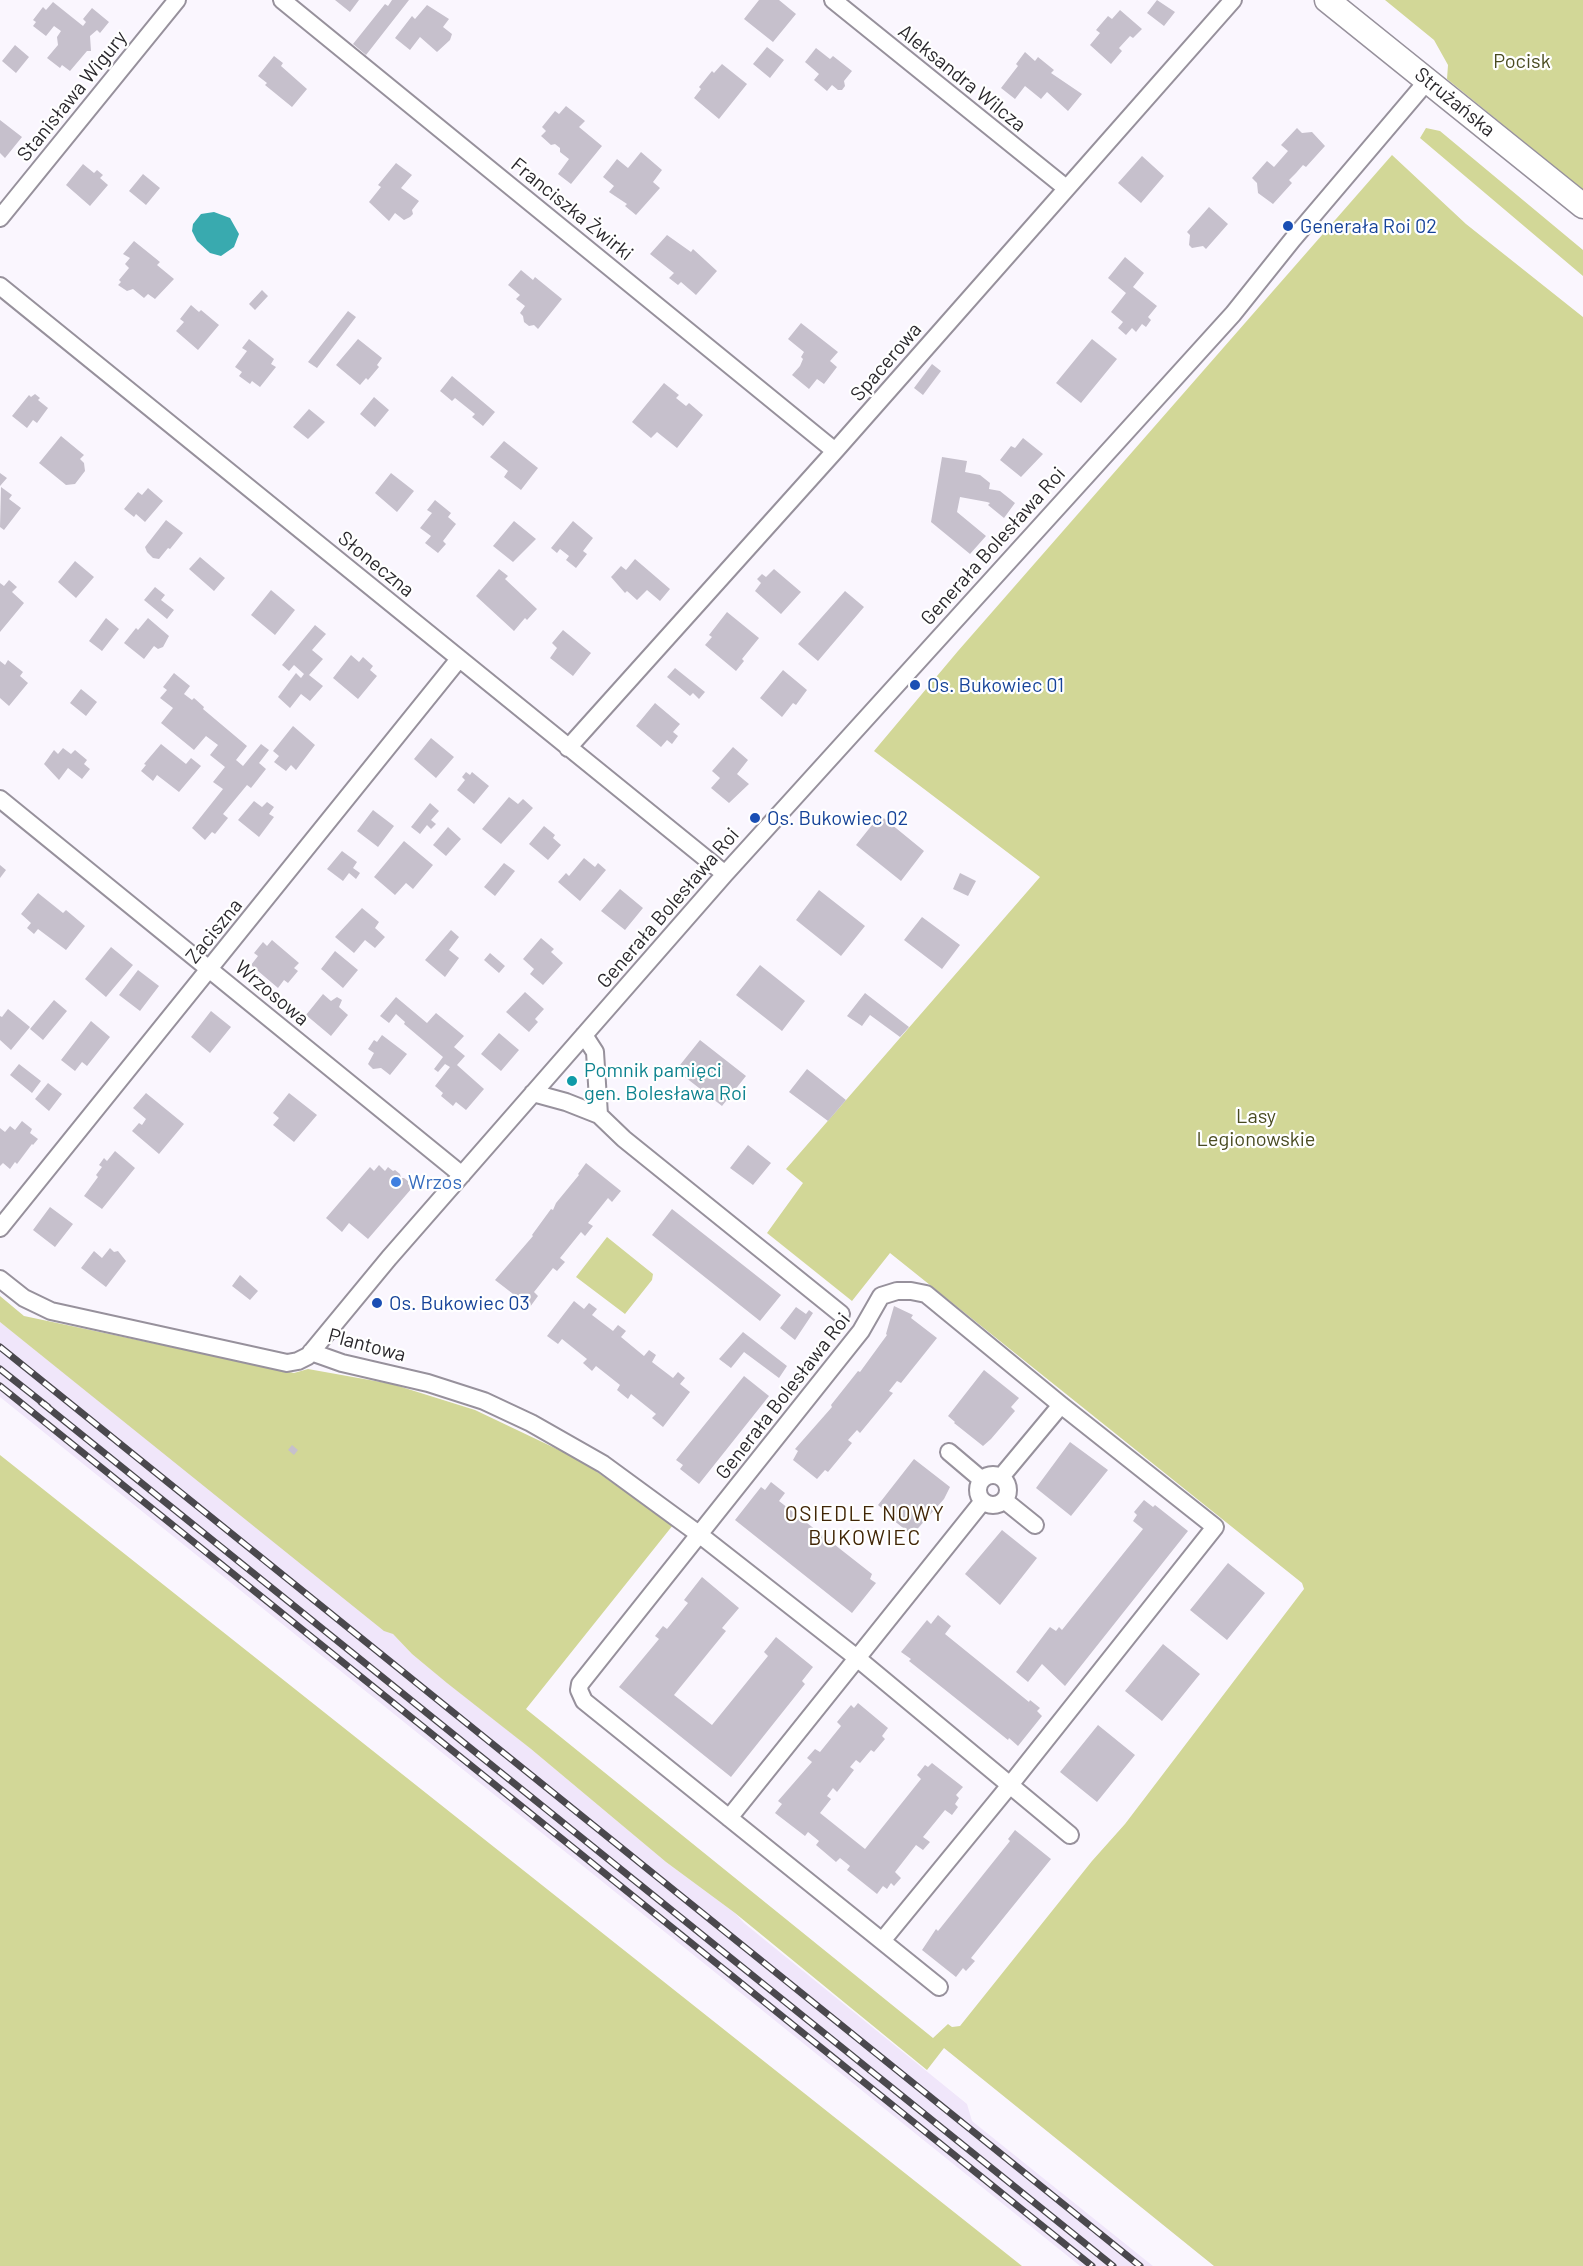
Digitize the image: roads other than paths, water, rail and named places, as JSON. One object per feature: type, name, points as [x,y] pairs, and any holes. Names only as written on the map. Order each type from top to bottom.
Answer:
[{"type":"main road","name":"Strużańska","points":[[1327,0],[1583,206]]},
{"type":"street","name":"Stanisława Wigury","points":[[0,218],[177,0]]},
{"type":"street","name":"Franciszka Żwirki","points":[[282,0],[835,451]]},
{"type":"street","name":"Aleksandra Wilcza","points":[[833,0],[1066,188]]},
{"type":"street","name":"Spacerowa","points":[[568,748],[835,451],[1233,0]]},
{"type":"street","name":"Generała Bolesława Roi","points":[[311,1352],[364,1288],[725,874],[1233,314],[1293,239],[1428,80]]},
{"type":"street","name":"Słoneczna","points":[[0,286],[725,874]]},
{"type":"street","name":"Zaciszna","points":[[0,1228],[459,658]]},
{"type":"street","name":"Wrzosowa","points":[[0,799],[462,1175]]},
{"type":"street","points":[[584,1035],[595,1052],[599,1114]]},
{"type":"street","name":"Generała Bolesława Roi","points":[[533,1094],[566,1102],[599,1114],[624,1139],[841,1314]]},
{"type":"street","name":"Plantowa","points":[[0,1279],[24,1298],[51,1311],[286,1363],[298,1361],[311,1352],[428,1383],[484,1401],[522,1419],[603,1464],[700,1535]]},
{"type":"street","name":"Generała Bolesława Roi","points":[[729,1818],[584,1701],[579,1690],[580,1684],[861,1331],[881,1296],[897,1291],[926,1294],[1060,1405],[1215,1527],[1011,1785],[882,1941]]},
{"type":"street","points":[[1001,1477],[1060,1405]]},
{"type":"street","points":[[949,1452],[982,1480]]},
{"type":"street","points":[[993,1475],[1001,1477],[1008,1485],[1004,1500],[994,1505],[983,1501],[978,1491],[982,1480],[993,1475]]},
{"type":"street","points":[[1004,1500],[1035,1525]]},
{"type":"street","points":[[939,1986],[729,1818],[983,1501]]},
{"type":"street","points":[[700,1535],[857,1658],[1070,1835]]},
{"type":"water","points":[[214,212],[230,218],[239,234],[234,247],[221,256],[210,253],[197,241],[192,231],[193,224],[201,214]]},
{"type":"railway","points":[[0,1347],[1140,2266]]},
{"type":"railway","points":[[0,1369],[48,1407]]},
{"type":"railway","points":[[0,1386],[1092,2266]]},
{"type":"railway","points":[[41,1402],[1113,2266]]},
{"type":"place","name":"Generała Roi 02","points":[[1288,226]]},
{"type":"place","name":"Os. Bukowiec 01","points":[[915,685]]},
{"type":"place","name":"Os. Bukowiec 02","points":[[755,818]]},
{"type":"place","name":"Pomnik pamięci gen. Bolesława Roi","points":[[572,1081]]},
{"type":"place","name":"Wrzos","points":[[396,1182]]},
{"type":"place","name":"Os. Bukowiec 03","points":[[377,1303]]},
{"type":"district","name":"OSIEDLE NOWY BUKOWIEC","points":[[865,1526]]},
{"type":"park label","name":"Pocisk","points":[[1522,61]]},
{"type":"park label","name":"Lasy Legionowskie","points":[[1256,1128]]}]
